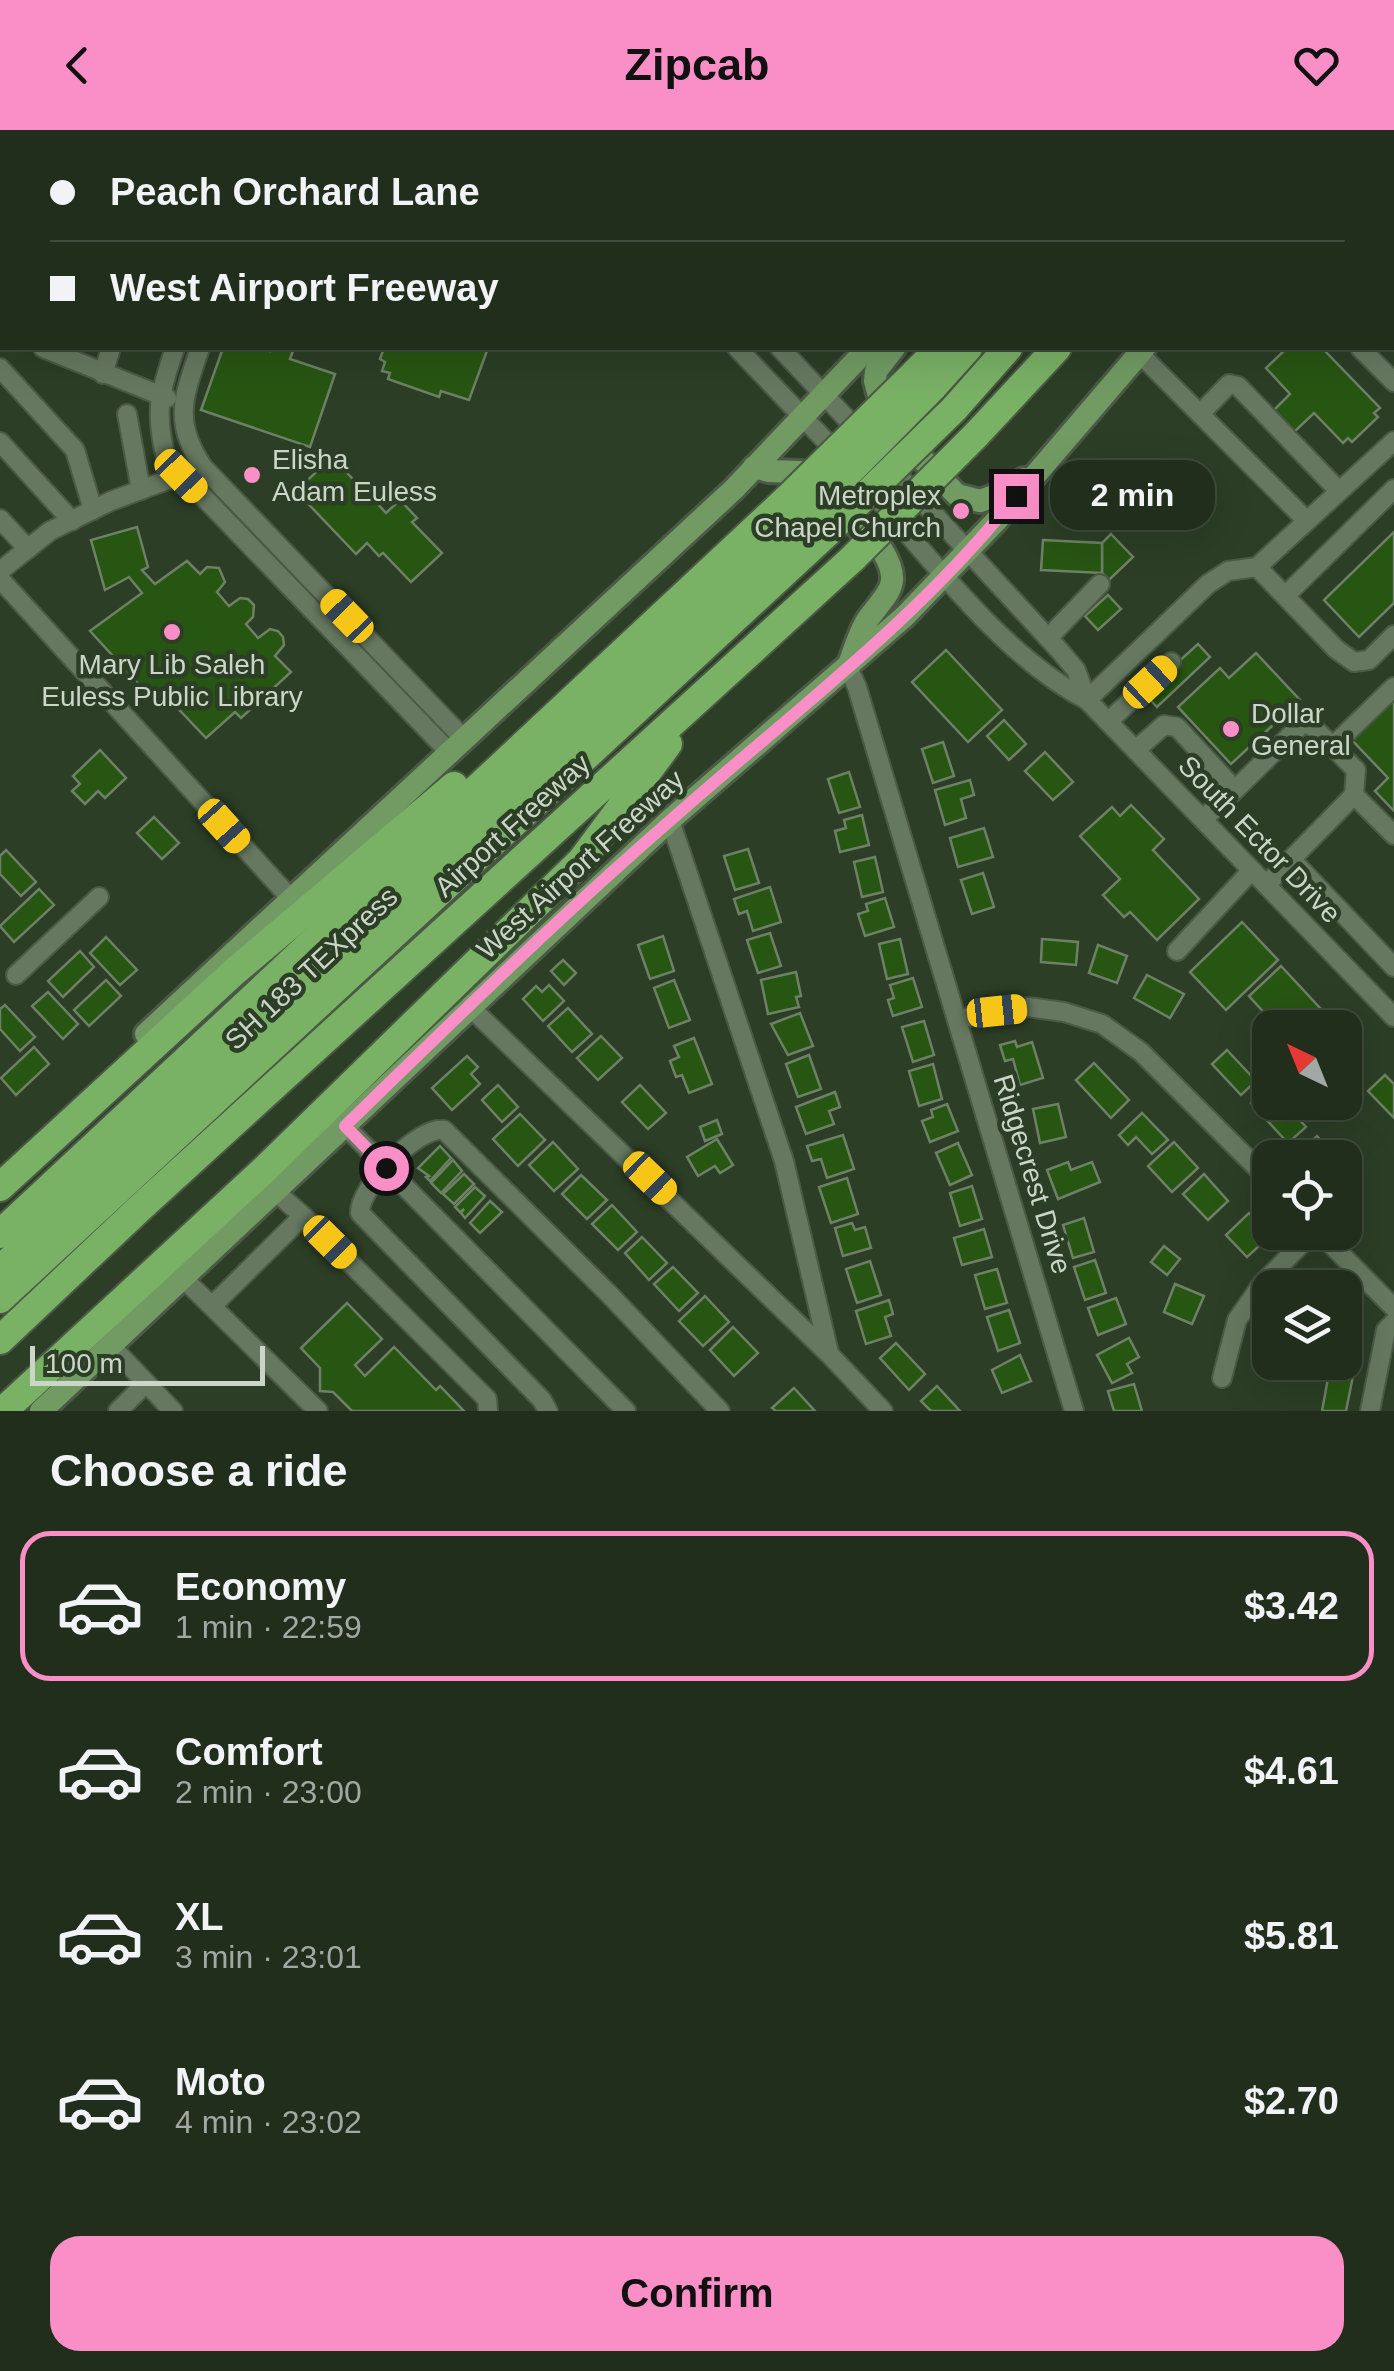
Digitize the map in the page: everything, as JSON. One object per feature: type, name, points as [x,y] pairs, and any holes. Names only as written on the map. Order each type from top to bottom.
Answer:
[{"type":"highway","name":"Airport Freeway","points":[[0,1234],[808,514],[923,381],[939,350]]},
{"type":"highway","points":[[923,381],[965,350]]},
{"type":"highway","name":"SH 183 TEXpress","points":[[0,1270],[808,514],[954,409],[1006,350]]},
{"type":"highway","name":"Airport Freeway","points":[[0,1340],[141,1206],[852,559],[1056,350]]},
{"type":"highway","points":[[0,1186],[234,972],[449,790],[710,553],[808,514]]},
{"type":"highway","name":"SH 183 TEXpress","points":[[0,1299],[808,514]]},
{"type":"highway","points":[[3,1411],[265,1170],[581,860],[708,690]]},
{"type":"main road","points":[[0,1169],[458,747],[754,467],[866,350]]},
{"type":"main road","points":[[892,350],[876,371],[874,381],[886,422],[957,495],[980,501],[1002,493],[1035,472]]},
{"type":"main road","name":"West Airport Freeway","points":[[42,1411],[670,820],[848,667],[946,575],[1141,350]]},
{"type":"main road","points":[[754,467],[769,472],[800,472],[870,537],[888,560],[894,579],[885,600],[866,622],[848,667]]},
{"type":"street","points":[[48,350],[158,396],[182,402]]},
{"type":"street","points":[[103,374],[110,350]]},
{"type":"street","points":[[174,350],[158,396],[159,430],[166,458],[332,631],[458,747]]},
{"type":"street","points":[[199,350],[182,402],[187,443],[203,467],[347,616],[458,747]]},
{"type":"street","name":"South Ector Drive","points":[[739,350],[1012,646],[1056,684],[1088,700]]},
{"type":"street","name":"South Ector Drive","points":[[782,350],[1048,638],[1076,670],[1088,700],[1108,722],[1394,1017]]},
{"type":"street","points":[[1141,350],[1307,521]]},
{"type":"street","points":[[1373,352],[1394,382]]},
{"type":"street","points":[[0,368],[76,450],[93,510]]},
{"type":"street","points":[[1200,414],[1229,384],[1238,386],[1340,490]]},
{"type":"street","points":[[127,414],[141,490]]},
{"type":"street","points":[[1088,700],[1208,584],[1228,571],[1257,567],[1394,441]]},
{"type":"street","points":[[0,442],[72,521]]},
{"type":"street","points":[[0,571],[50,532],[93,510],[203,467]]},
{"type":"street","points":[[1285,596],[1394,489]]},
{"type":"street","points":[[0,519],[28,549]]},
{"type":"street","points":[[1257,567],[1336,649],[1354,662],[1369,660],[1394,635]]},
{"type":"street","points":[[0,579],[292,900]]},
{"type":"street","points":[[1048,638],[1100,584]]},
{"type":"street","points":[[332,631],[347,616]]},
{"type":"street","points":[[1108,722],[1171,662]]},
{"type":"street","name":"Ridgecrest Drive","points":[[848,667],[858,688],[1074,1411]]},
{"type":"street","points":[[1333,746],[1394,687]]},
{"type":"street","points":[[1203,820],[1303,723],[1312,726],[1333,746],[1356,770],[1354,795],[1266,885]]},
{"type":"street","points":[[1136,750],[1164,724],[1177,727],[1235,790]]},
{"type":"street","points":[[1354,795],[1394,835]]},
{"type":"street","points":[[670,820],[784,1161],[829,1354]]},
{"type":"street","points":[[1291,859],[1394,967]]},
{"type":"street","points":[[1177,950],[1252,870]]},
{"type":"street","points":[[16,975],[98,897]]},
{"type":"street","points":[[469,1006],[884,1411]]},
{"type":"street","points":[[957,1019],[1028,1007],[1064,1012],[1102,1024],[1141,1052],[1252,1164]]},
{"type":"street","points":[[345,1126],[626,1411]]},
{"type":"street","points":[[548,1411],[542,1400],[363,1218],[360,1204],[365,1191],[420,1135],[433,1128],[444,1130],[720,1411]]},
{"type":"street","points":[[276,1192],[487,1399],[488,1411]]},
{"type":"street","points":[[212,1306],[304,1216]]},
{"type":"street","points":[[1222,1378],[1237,1320],[1262,1284],[1297,1250]]},
{"type":"street","points":[[1334,1250],[1394,1308]]},
{"type":"street","points":[[183,1278],[318,1411]]},
{"type":"street","points":[[1370,1411],[1386,1330],[1394,1322]]},
{"type":"street","points":[[111,1346],[173,1411]]},
{"type":"street","points":[[118,1411],[146,1384]]},
{"type":"building","points":[[222,350],[293,350],[290,359],[335,374],[310,447],[201,410]]},
{"type":"building","points":[[383,350],[487,350],[469,400],[441,391],[439,397],[388,379],[390,373],[382,371],[385,362],[380,359]]},
{"type":"building","points":[[1285,350],[1324,350],[1380,408],[1374,413],[1378,417],[1352,442],[1348,438],[1343,443],[1314,413],[1293,433],[1272,412],[1290,394],[1266,368]]},
{"type":"building","points":[[332,457],[366,493],[374,486],[384,496],[377,503],[386,513],[400,500],[417,518],[412,522],[442,553],[411,582],[383,553],[379,556],[367,543],[356,554],[296,491]]},
{"type":"building","name":"Mary Lib Saleh Euless Public Library","points":[[137,527],[148,567],[142,570],[155,584],[187,561],[200,574],[207,567],[219,568],[225,582],[217,592],[229,606],[240,598],[254,605],[253,617],[246,624],[258,638],[270,629],[283,637],[284,645],[275,656],[291,672],[241,718],[235,712],[206,738],[168,698],[159,706],[90,631],[142,593],[129,577],[105,590],[91,540]]},
{"type":"building","points":[[1394,532],[1394,603],[1359,637],[1324,600]]},
{"type":"building","points":[[1111,534],[1133,557],[1109,580],[1102,573],[1102,543]]},
{"type":"building","points":[[1043,540],[1102,543],[1102,573],[1041,570]]},
{"type":"building","points":[[1108,595],[1121,609],[1098,630],[1085,616]]},
{"type":"building","points":[[1198,644],[1210,657],[1157,707],[1144,693]]},
{"type":"building","points":[[946,650],[1002,710],[968,742],[912,682]]},
{"type":"building","points":[[1256,653],[1300,700],[1231,764],[1178,707],[1220,668],[1229,678]]},
{"type":"building","points":[[1394,694],[1394,811],[1375,791],[1388,778],[1349,737]]},
{"type":"building","points":[[1004,720],[1026,744],[1009,760],[987,736]]},
{"type":"building","points":[[943,742],[954,776],[933,783],[922,749]]},
{"type":"building","points":[[100,750],[126,778],[105,798],[98,791],[85,804],[72,791],[80,784],[73,776]]},
{"type":"building","points":[[1045,752],[1073,782],[1053,800],[1025,771]]},
{"type":"building","points":[[849,772],[860,807],[839,813],[828,779]]},
{"type":"building","points":[[970,780],[974,795],[961,799],[966,818],[945,825],[935,790]]},
{"type":"building","points":[[1131,805],[1164,839],[1153,850],[1199,899],[1157,940],[1130,912],[1124,917],[1103,895],[1120,879],[1080,836],[1112,807],[1120,816]]},
{"type":"building","points":[[862,815],[869,845],[840,852],[835,831],[846,828],[844,820]]},
{"type":"building","points":[[154,817],[179,843],[162,859],[137,833]]},
{"type":"building","points":[[984,828],[993,857],[958,867],[950,838]]},
{"type":"building","points":[[748,849],[759,883],[735,890],[724,856]]},
{"type":"building","points":[[6,850],[36,882],[21,896],[0,874],[0,856]]},
{"type":"building","points":[[875,857],[883,892],[862,897],[854,862]]},
{"type":"building","points":[[983,873],[994,907],[972,914],[961,880]]},
{"type":"building","points":[[770,887],[781,922],[753,931],[747,911],[739,914],[734,899]]},
{"type":"building","points":[[39,889],[54,905],[14,942],[0,926]]},
{"type":"building","points":[[885,898],[894,927],[865,936],[858,914],[868,911],[866,904]]},
{"type":"building","points":[[1242,922],[1278,960],[1226,1010],[1190,972]]},
{"type":"building","points":[[770,933],[781,966],[758,973],[747,940]]},
{"type":"building","points":[[663,936],[674,971],[650,979],[638,945]]},
{"type":"building","points":[[106,937],[137,970],[120,985],[90,953]]},
{"type":"building","points":[[900,939],[908,974],[887,979],[879,944]]},
{"type":"building","points":[[1042,939],[1078,942],[1076,965],[1041,962]]},
{"type":"building","points":[[1098,945],[1127,956],[1117,983],[1089,973]]},
{"type":"building","points":[[80,951],[94,967],[63,997],[48,981]]},
{"type":"building","points":[[563,960],[576,973],[564,985],[551,971]]},
{"type":"building","points":[[1281,966],[1320,1008],[1262,1010],[1249,996]]},
{"type":"building","points":[[796,972],[799,1007],[768,1014],[761,980]]},
{"type":"building","points":[[1147,975],[1184,994],[1170,1018],[1134,998]]},
{"type":"building","points":[[913,978],[922,1007],[893,1016],[888,1000],[894,998],[890,985]]},
{"type":"building","points":[[106,980],[121,996],[89,1026],[74,1010]]},
{"type":"building","points":[[674,980],[690,1020],[669,1028],[654,988]]},
{"type":"building","points":[[549,985],[564,1001],[543,1021],[523,999],[536,986],[542,992]]},
{"type":"building","points":[[48,992],[78,1024],[63,1039],[32,1006]]},
{"type":"building","points":[[5,1005],[35,1037],[20,1051],[0,1029],[0,1009]]},
{"type":"building","points":[[568,1008],[592,1034],[572,1052],[548,1026]]},
{"type":"building","points":[[800,1013],[813,1046],[788,1055],[771,1024]]},
{"type":"building","points":[[924,1021],[934,1055],[913,1062],[902,1027]]},
{"type":"building","points":[[601,1036],[622,1058],[598,1080],[577,1058]]},
{"type":"building","points":[[694,1038],[712,1084],[689,1093],[682,1075],[676,1077],[670,1061],[679,1057],[674,1046]]},
{"type":"building","points":[[1015,1041],[1017,1047],[1032,1042],[1043,1078],[1020,1085],[1013,1059],[1005,1061],[1000,1045]]},
{"type":"building","points":[[34,1047],[49,1064],[16,1095],[1,1078]]},
{"type":"building","points":[[1227,1050],[1252,1077],[1252,1085],[1241,1095],[1212,1064]]},
{"type":"building","points":[[809,1055],[821,1089],[798,1097],[786,1064]]},
{"type":"building","points":[[467,1056],[478,1067],[471,1074],[480,1084],[452,1110],[432,1088]]},
{"type":"building","points":[[1094,1063],[1129,1100],[1111,1118],[1076,1080]]},
{"type":"building","points":[[933,1064],[942,1099],[919,1106],[909,1071]]},
{"type":"building","points":[[1385,1075],[1394,1084],[1394,1118],[1368,1091]]},
{"type":"building","points":[[498,1085],[518,1107],[502,1122],[482,1100]]},
{"type":"building","points":[[640,1085],[666,1113],[648,1129],[622,1102]]},
{"type":"building","points":[[835,1092],[840,1107],[829,1111],[834,1124],[806,1134],[796,1107]]},
{"type":"building","points":[[947,1104],[958,1131],[930,1142],[922,1121],[933,1117],[931,1110]]},
{"type":"building","points":[[1058,1104],[1066,1137],[1040,1143],[1033,1109]]},
{"type":"building","points":[[1142,1113],[1168,1140],[1152,1154],[1136,1137],[1128,1145],[1119,1135]]},
{"type":"building","points":[[520,1114],[545,1140],[518,1166],[493,1139]]},
{"type":"building","points":[[717,1120],[722,1134],[705,1141],[700,1127]]},
{"type":"building","points":[[1267,1120],[1300,1120],[1306,1127],[1291,1140],[1285,1140]]},
{"type":"building","points":[[843,1135],[854,1169],[827,1178],[821,1159],[812,1161],[807,1146]]},
{"type":"building","points":[[717,1139],[733,1165],[720,1173],[715,1166],[698,1176],[687,1157]]},
{"type":"building","points":[[553,1142],[578,1169],[554,1191],[529,1165]]},
{"type":"building","points":[[1174,1142],[1198,1168],[1172,1192],[1148,1166]]},
{"type":"building","points":[[958,1143],[972,1175],[950,1185],[936,1153]]},
{"type":"building","points":[[440,1146],[451,1158],[430,1181],[418,1168]]},
{"type":"building","points":[[453,1160],[462,1171],[441,1193],[431,1183]]},
{"type":"building","points":[[1068,1162],[1071,1170],[1092,1162],[1100,1182],[1058,1199],[1047,1170]]},
{"type":"building","points":[[464,1174],[474,1184],[454,1204],[443,1194]]},
{"type":"building","points":[[1204,1174],[1228,1201],[1208,1220],[1183,1194]]},
{"type":"building","points":[[581,1175],[607,1200],[587,1219],[562,1194]]},
{"type":"building","points":[[847,1178],[858,1214],[831,1223],[819,1187]]},
{"type":"building","points":[[972,1186],[982,1219],[960,1226],[950,1193]]},
{"type":"building","points":[[475,1187],[485,1196],[465,1218],[461,1213],[464,1209],[460,1212],[455,1207]]},
{"type":"building","points":[[490,1201],[502,1212],[480,1233],[470,1223]]},
{"type":"building","points":[[612,1205],[637,1232],[618,1250],[592,1224]]},
{"type":"building","points":[[1249,1213],[1255,1250],[1247,1257],[1226,1235]]},
{"type":"building","points":[[1084,1218],[1094,1252],[1073,1258],[1063,1225]]},
{"type":"building","points":[[852,1223],[855,1230],[865,1227],[871,1248],[843,1256],[835,1228]]},
{"type":"building","points":[[984,1229],[992,1257],[962,1265],[954,1238]]},
{"type":"building","points":[[642,1237],[667,1263],[649,1280],[625,1253]]},
{"type":"building","points":[[1164,1246],[1180,1259],[1167,1275],[1151,1262]]},
{"type":"building","points":[[1095,1260],[1106,1293],[1085,1300],[1074,1267]]},
{"type":"building","points":[[870,1261],[881,1295],[857,1303],[846,1269]]},
{"type":"building","points":[[673,1267],[698,1293],[679,1311],[654,1284]]},
{"type":"building","points":[[997,1269],[1007,1303],[985,1309],[975,1275]]},
{"type":"building","points":[[1175,1284],[1204,1296],[1192,1324],[1164,1312]]},
{"type":"building","points":[[705,1296],[729,1322],[703,1346],[679,1321]]},
{"type":"building","points":[[1116,1298],[1126,1324],[1098,1335],[1088,1308]]},
{"type":"building","points":[[889,1300],[893,1314],[885,1317],[891,1336],[866,1344],[856,1311]]},
{"type":"building","points":[[347,1303],[382,1339],[355,1365],[365,1376],[394,1347],[436,1390],[440,1386],[464,1411],[352,1411],[333,1392],[320,1391],[320,1368],[301,1348]]},
{"type":"building","points":[[1009,1310],[1020,1343],[998,1351],[987,1317]]},
{"type":"building","points":[[733,1327],[758,1353],[734,1376],[710,1350]]},
{"type":"building","points":[[1129,1338],[1139,1357],[1127,1364],[1132,1373],[1112,1383],[1097,1355]]},
{"type":"building","points":[[896,1343],[925,1374],[909,1390],[880,1358]]},
{"type":"building","points":[[1020,1355],[1031,1381],[1002,1393],[992,1370]]},
{"type":"building","points":[[1328,1380],[1352,1380],[1346,1411],[1322,1411]]},
{"type":"building","points":[[1134,1384],[1142,1411],[1114,1411],[1108,1391]]},
{"type":"building","points":[[937,1386],[960,1411],[931,1411],[921,1401]]},
{"type":"building","points":[[794,1388],[815,1411],[772,1408]]},
{"type":"place","name":"Elisha Adam Euless","points":[[252,475]]},
{"type":"place","name":"Metroplex Chapel Church","points":[[961,511]]},
{"type":"place","name":"Mary Lib Saleh Euless Public Library","points":[[172,632]]},
{"type":"place","name":"Dollar General","points":[[1231,729]]},
{"type":"route","points":[[386,1168],[345,1126],[670,820],[905,616],[1016,496]]}]
